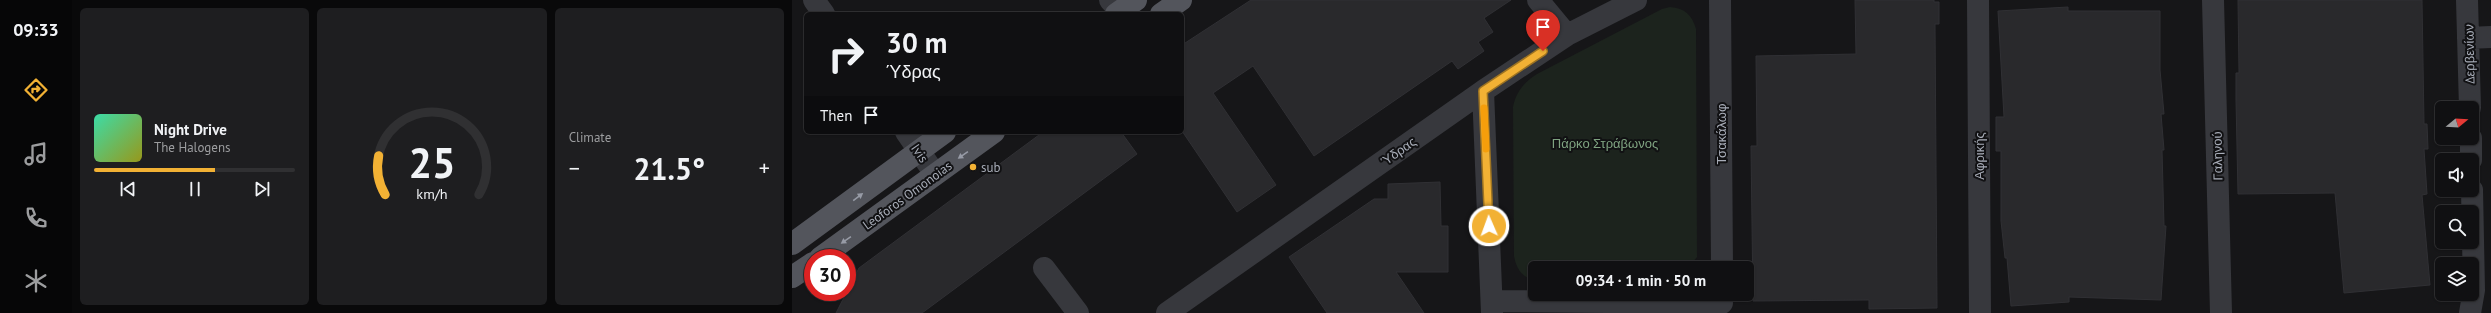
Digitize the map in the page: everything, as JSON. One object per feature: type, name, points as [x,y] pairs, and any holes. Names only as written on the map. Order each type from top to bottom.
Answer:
[{"type":"main road","points":[[1164,12],[1181,0]]},
{"type":"main road","points":[[792,244],[918,150],[942,134]]},
{"type":"main road","name":"Leoforos Omonoias","points":[[832,249],[991,134]]},
{"type":"main road","points":[[792,277],[804,269]]},
{"type":"street","points":[[814,0],[823,12]]},
{"type":"street","points":[[1538,0],[1566,35]]},
{"type":"street","name":"Ύδρας","points":[[1167,313],[1483,91],[1566,35],[1636,0]]},
{"type":"street","name":"Τσακάλωφ","points":[[1720,0],[1722,261]]},
{"type":"street","name":"Αφρικής","points":[[1978,0],[1980,313]]},
{"type":"street","name":"Γαληνού","points":[[2213,0],[2221,313]]},
{"type":"street","name":"Δερβενίων","points":[[2467,0],[2470,101]]},
{"type":"street","points":[[2468,38],[2491,37]]},
{"type":"street","points":[[1483,91],[1492,307],[1722,303]]},
{"type":"street","name":"Ivis","points":[[907,134],[935,174]]},
{"type":"street","points":[[2470,313],[2474,290],[2472,197]]},
{"type":"street","points":[[1044,268],[1078,313]]},
{"type":"green space","name":"Πάρκο Στράβωνος","points":[[1670,7],[1684,11],[1690,16],[1696,29],[1697,257],[1694,261],[1528,261],[1528,278],[1520,272],[1516,265],[1514,256],[1513,107],[1518,92],[1528,80],[1537,74],[1662,9]]},
{"type":"building","points":[[1251,0],[1511,0],[1484,18],[1493,32],[1478,42],[1484,51],[1458,69],[1452,61],[1314,156],[1253,66],[1213,93],[1276,185],[1237,212],[1184,134],[1184,44]]},
{"type":"building","points":[[1855,0],[1934,0],[1934,2],[1939,2],[1939,24],[1935,24],[1937,308],[1869,309],[1869,300],[1754,301],[1751,146],[1757,146],[1756,56],[1856,54]]},
{"type":"building","points":[[2238,0],[2422,0],[2424,124],[2427,124],[2428,149],[2424,149],[2427,194],[2422,195],[2430,285],[2344,293],[2335,193],[2238,194],[2236,73],[2239,73]]},
{"type":"building","points":[[2068,7],[2068,11],[2160,11],[2160,70],[2164,114],[2161,114],[2164,150],[2162,150],[2164,226],[2166,226],[2161,300],[2069,297],[2069,302],[2011,306],[2007,258],[2005,258],[2001,221],[2001,151],[1996,151],[1996,117],[2004,117],[1998,11]]},
{"type":"building","points":[[1040,134],[1122,134],[1137,154],[922,313],[836,313],[842,301],[856,301],[856,274],[859,268]]},
{"type":"building","points":[[1440,182],[1441,226],[1448,226],[1448,272],[1396,272],[1424,313],[1327,313],[1289,257],[1374,199],[1388,199],[1388,184]]},
{"type":"slow traffic","points":[[1484,108],[1486,149]]},
{"type":"place","name":"sub","points":[[973,167]]},
{"type":"route","points":[[1489,226],[1483,91],[1543,51]]}]
